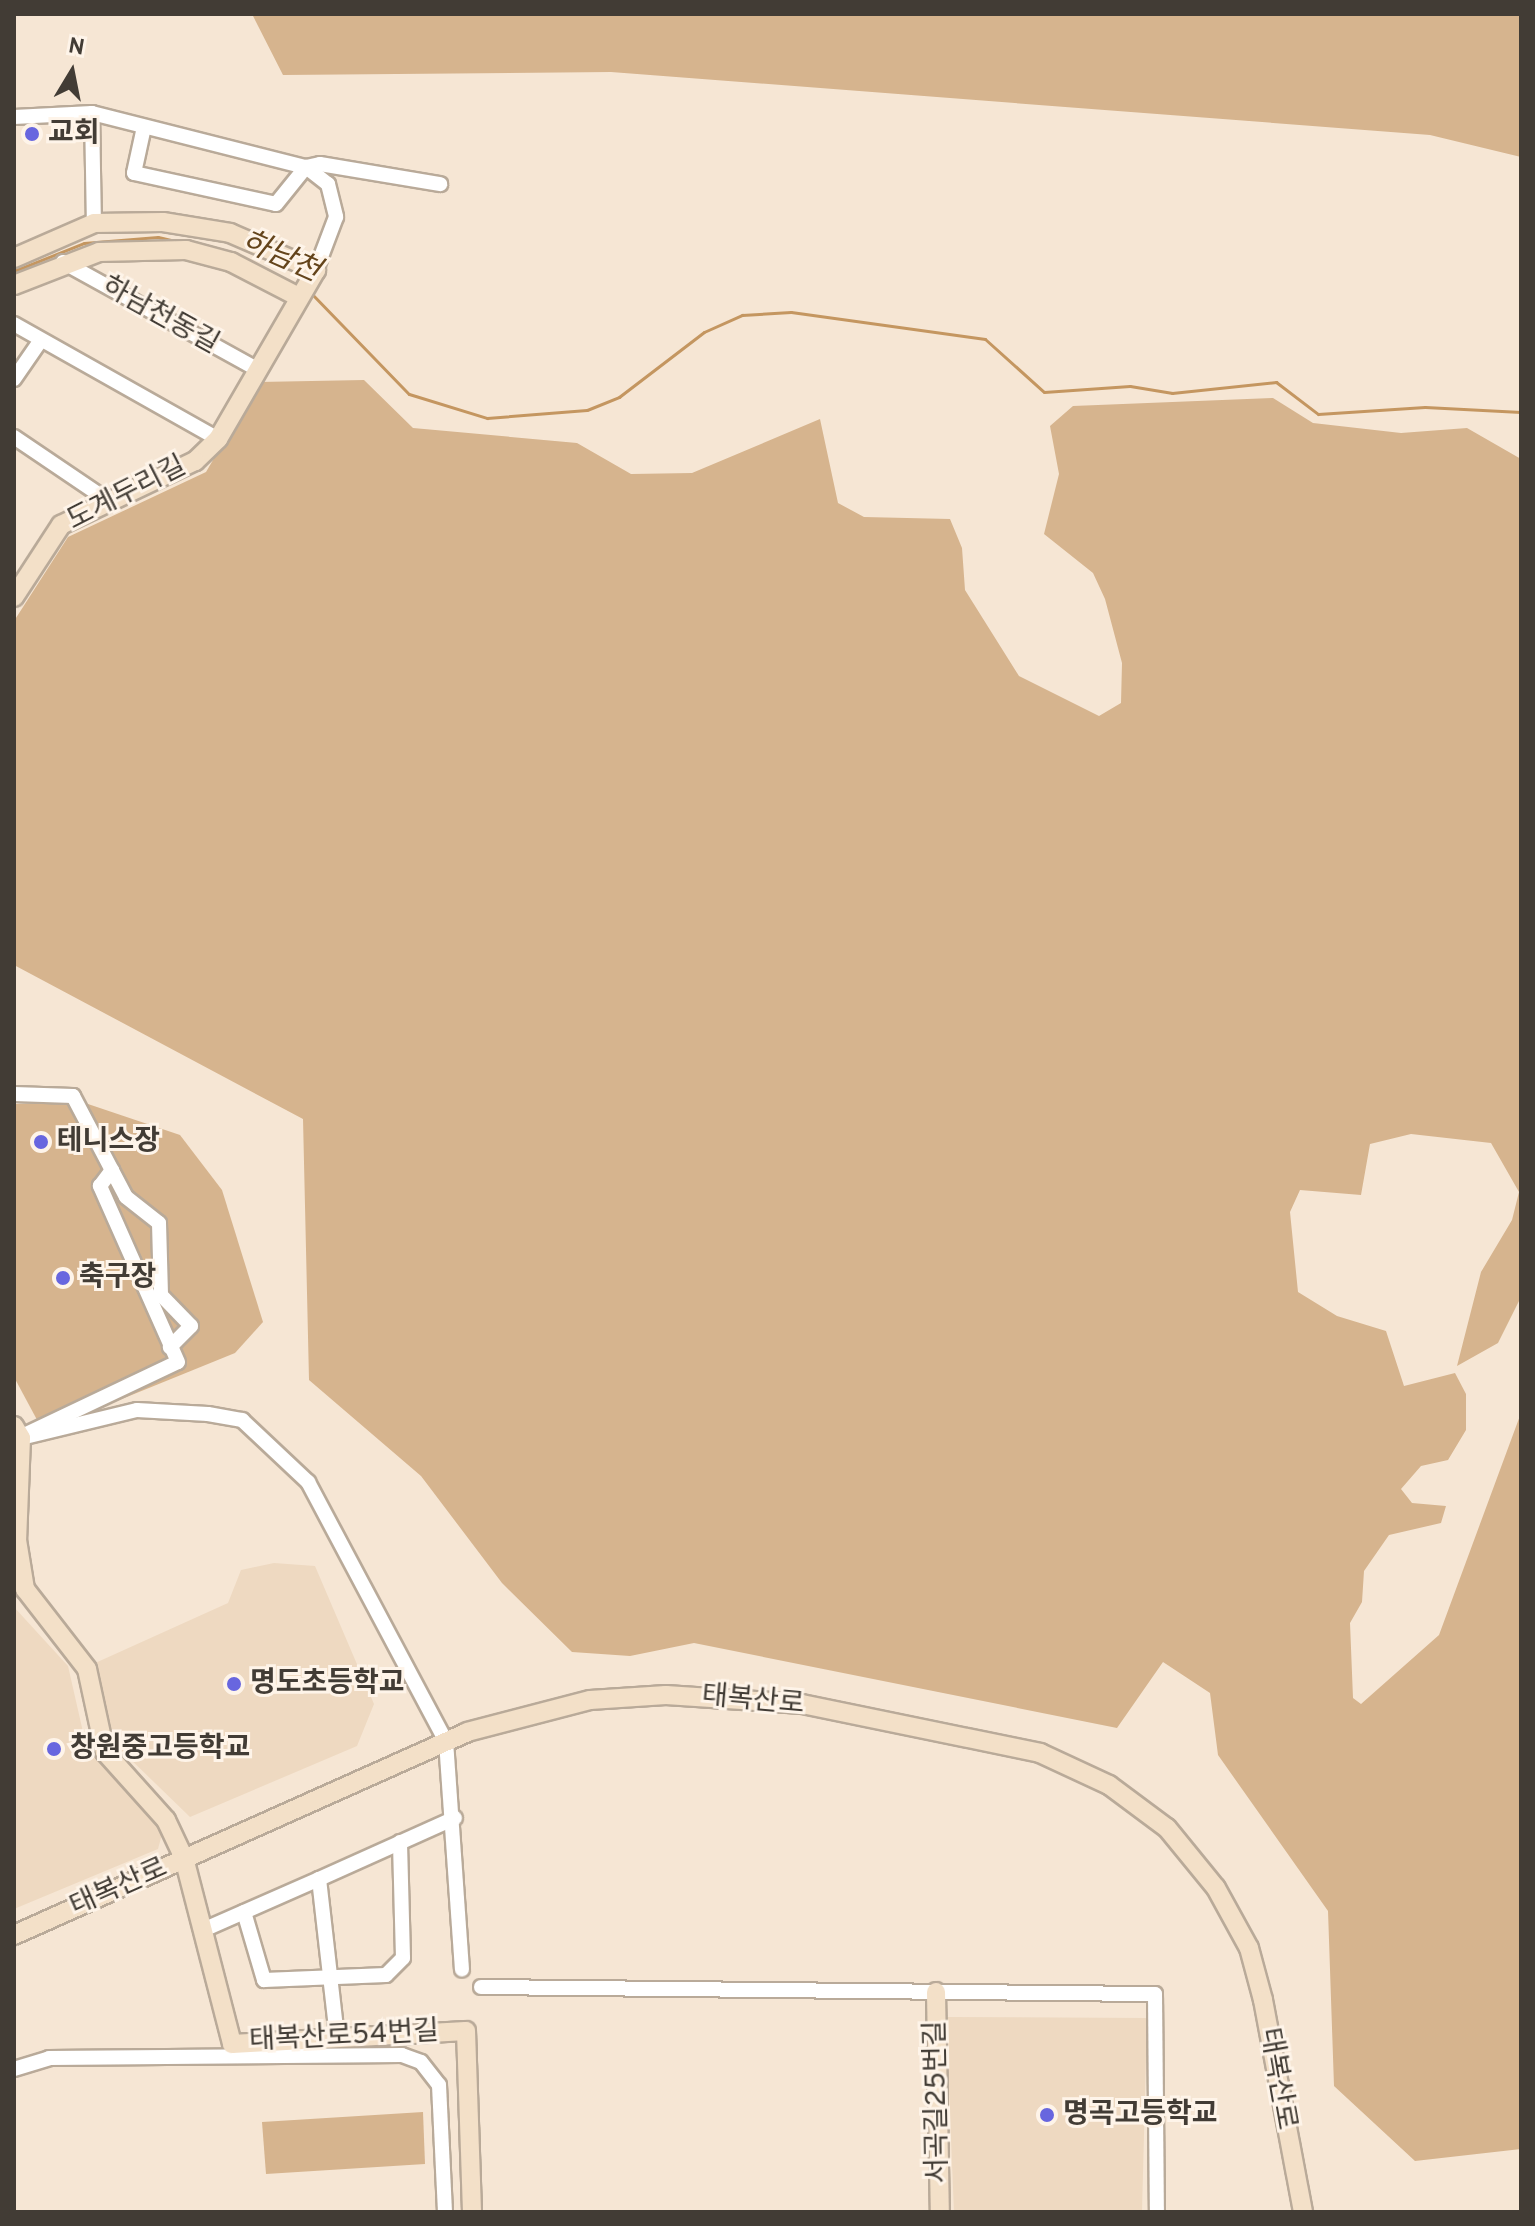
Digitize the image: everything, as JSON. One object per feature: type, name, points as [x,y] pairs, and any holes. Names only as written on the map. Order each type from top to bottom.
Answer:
[{"type":"street","points":[[14,117],[92,113],[306,167],[440,184]]},
{"type":"street","points":[[92,113],[94,223]]},
{"type":"street","points":[[144,127],[134,173],[276,204],[306,167]]},
{"type":"street","points":[[14,258],[94,223],[163,222],[230,233],[306,284],[336,217],[328,184],[306,167]]},
{"type":"street","name":"하남천동길","points":[[14,285],[62,262],[110,251],[186,250],[306,284]]},
{"type":"street","name":"하남천동길","points":[[62,262],[257,369]]},
{"type":"street","name":"도계두리길","points":[[14,597],[61,525],[107,500],[195,461],[218,439],[306,284]]},
{"type":"street","points":[[14,324],[218,439]]},
{"type":"street","points":[[14,379],[41,340]]},
{"type":"street","points":[[14,437],[107,500]]},
{"type":"street","points":[[14,1094],[73,1096],[126,1197],[159,1223],[161,1295],[191,1326],[170,1347]]},
{"type":"street","points":[[17,1432],[154,1377],[178,1362],[100,1186],[112,1170]]},
{"type":"street","points":[[17,1432],[137,1410],[242,1420],[308,1482],[446,1741],[455,1818],[462,1969]]},
{"type":"street","points":[[17,1432],[16,1541],[25,1589],[87,1669],[105,1752],[166,1820],[184,1858]]},
{"type":"street","name":"태복산로","points":[[14,1935],[446,1741],[526,1712],[590,1700],[749,1698],[1040,1753],[1109,1785],[1167,1828],[1216,1888],[1249,1948],[1303,2212]]},
{"type":"street","points":[[203,1930],[455,1818]]},
{"type":"street","points":[[244,1912],[258,1977],[386,1975],[403,1958],[400,1842]]},
{"type":"street","name":"태복산로54번길","points":[[184,1858],[232,2044],[466,2031],[472,2212]]},
{"type":"street","points":[[319,1879],[334,1977],[337,2038]]},
{"type":"street","points":[[481,1987],[1155,1994],[1157,2212]]},
{"type":"street","name":"서곡길25번길","points":[[936,1992],[940,2212]]},
{"type":"street","points":[[14,2069],[49,2058],[402,2055],[421,2062],[439,2085],[445,2212]]},
{"type":"shaded area","points":[[252,14],[1521,14],[1521,157],[1430,135],[611,72],[283,75]]},
{"type":"shaded area","points":[[364,380],[413,428],[577,443],[631,474],[692,473],[820,419],[838,503],[864,517],[950,519],[962,548],[965,590],[1019,676],[1099,716],[1121,703],[1122,663],[1105,599],[1093,573],[1044,534],[1059,474],[1050,426],[1073,406],[1273,398],[1313,423],[1401,433],[1467,428],[1521,459],[1521,1297],[1498,1343],[1457,1366],[1481,1272],[1512,1220],[1519,1192],[1491,1143],[1411,1134],[1370,1144],[1361,1195],[1300,1190],[1290,1212],[1298,1292],[1337,1316],[1386,1331],[1404,1386],[1455,1373],[1466,1394],[1466,1430],[1448,1460],[1421,1466],[1401,1489],[1412,1503],[1446,1506],[1441,1523],[1389,1535],[1364,1571],[1362,1602],[1350,1623],[1353,1698],[1361,1704],[1439,1635],[1521,1413],[1521,2149],[1415,2161],[1334,2086],[1328,1911],[1218,1755],[1210,1693],[1163,1662],[1117,1728],[694,1643],[630,1656],[572,1652],[502,1583],[421,1476],[309,1380],[303,1119],[14,965],[14,621],[68,537],[206,472],[259,382]]},
{"type":"shaded area","points":[[14,1104],[88,1104],[180,1135],[222,1190],[263,1322],[235,1353],[43,1431],[14,1377]]},
{"type":"shaded area","name":"명도초등학교","points":[[274,1563],[315,1566],[374,1704],[357,1746],[190,1817],[123,1752],[107,1723],[93,1664],[228,1603],[241,1570]]},
{"type":"shaded area","name":"창원중고등학교","points":[[14,1607],[68,1666],[83,1732],[162,1834],[158,1849],[14,1909]]},
{"type":"shaded area","name":"명곡고등학교","points":[[946,2017],[1147,2018],[1142,2212],[954,2212]]},
{"type":"shaded area","points":[[423,2112],[425,2164],[266,2174],[262,2122]]},
{"type":"waterway","name":"하남천","points":[[14,271],[84,243],[158,237],[180,242]]},
{"type":"waterway","name":"하남천","points":[[259,267],[299,286]]},
{"type":"waterway","points":[[310,292],[409,394],[487,418],[587,410],[619,397],[704,332],[742,315],[791,312],[985,339],[1044,392],[1130,386],[1172,393],[1276,382],[1318,414],[1425,407],[1521,412]]},
{"type":"place","name":"교회","points":[[32,134]]},
{"type":"place","name":"테니스장","points":[[41,1142]]},
{"type":"place","name":"축구장","points":[[63,1278]]},
{"type":"place","name":"명도초등학교","points":[[234,1684]]},
{"type":"place","name":"창원중고등학교","points":[[54,1749]]},
{"type":"place","name":"명곡고등학교","points":[[1047,2115]]}]
